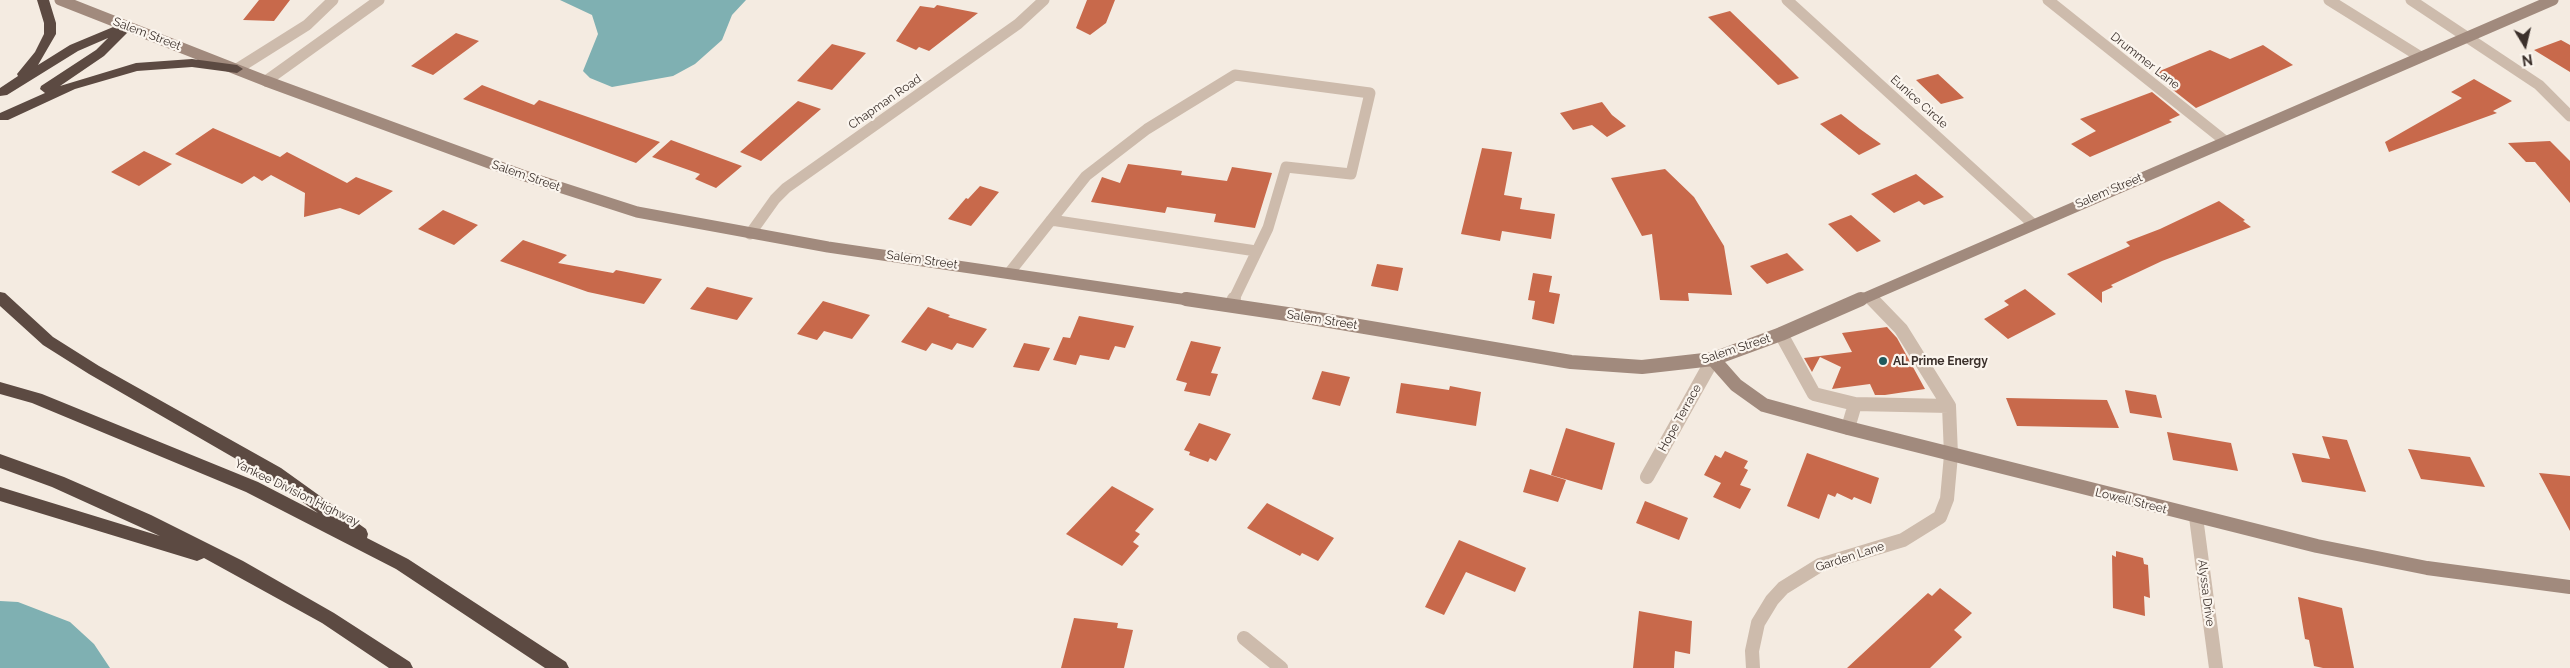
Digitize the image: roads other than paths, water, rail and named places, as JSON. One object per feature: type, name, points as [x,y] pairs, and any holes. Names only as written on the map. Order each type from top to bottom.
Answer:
[{"type":"highway","points":[[1,93],[27,70],[45,45],[50,34],[50,24],[43,0]]},
{"type":"highway","points":[[1,93],[74,48],[100,35],[128,26]]},
{"type":"highway","points":[[2,118],[100,53],[128,26]]},
{"type":"highway","points":[[2,118],[70,86],[136,67],[192,63],[237,69]]},
{"type":"highway","points":[[0,297],[48,341],[94,370],[275,473],[402,564]]},
{"type":"highway","name":"Yankee Division Highway","points":[[0,388],[71,412],[252,486],[402,564],[560,668]]},
{"type":"highway","points":[[0,461],[58,482],[145,520],[237,566],[328,618],[404,668]]},
{"type":"highway","points":[[0,494],[237,566]]},
{"type":"main road","name":"Salem Street","points":[[60,0],[266,81],[522,175],[601,201],[661,217],[750,234],[1231,305],[1607,366],[1660,366],[1714,359],[1781,334],[2552,0]]},
{"type":"main road","name":"Lowell Street","points":[[1714,359],[1736,385],[1764,405],[1848,428],[2196,518],[2427,568],[2570,587]]},
{"type":"street","points":[[237,69],[307,25],[324,11],[333,0]]},
{"type":"street","points":[[266,81],[379,0]]},
{"type":"street","name":"Chapman Road","points":[[750,234],[775,199],[786,188],[1011,28],[1044,0]]},
{"type":"street","name":"Eunice Circle","points":[[1786,0],[2033,224]]},
{"type":"street","name":"Drummer Lane","points":[[2048,0],[2225,141]]},
{"type":"street","points":[[2329,0],[2420,56]]},
{"type":"street","points":[[2410,0],[2543,88],[2570,116]]},
{"type":"street","points":[[1010,272],[1086,176],[1147,129],[1235,75],[1370,93],[1351,174],[1286,167],[1268,228],[1231,305]]},
{"type":"street","points":[[1051,220],[1256,251]]},
{"type":"street","points":[[1870,297],[1901,329],[1949,406]]},
{"type":"street","points":[[1781,334],[1814,394],[1855,404],[1949,406]]},
{"type":"street","name":"Hope Terrace","points":[[1647,477],[1714,359]]},
{"type":"street","points":[[1848,428],[1855,404]]},
{"type":"street","name":"Garden Lane","points":[[1753,668],[1752,651],[1758,623],[1772,600],[1789,583],[1820,565],[1903,540],[1932,524],[1940,517],[1947,499],[1951,454],[1949,406]]},
{"type":"street","name":"Alyssa Drive","points":[[2196,518],[2216,668]]},
{"type":"street","points":[[1244,638],[1281,668]]},
{"type":"water","points":[[560,0],[746,0],[732,15],[722,40],[695,64],[673,76],[612,87],[590,78],[583,71],[598,34],[592,15]]},
{"type":"water","points":[[0,601],[18,602],[70,622],[94,644],[110,668],[0,668]]},
{"type":"place","name":"AL Prime Energy","points":[[1883,361]]}]
